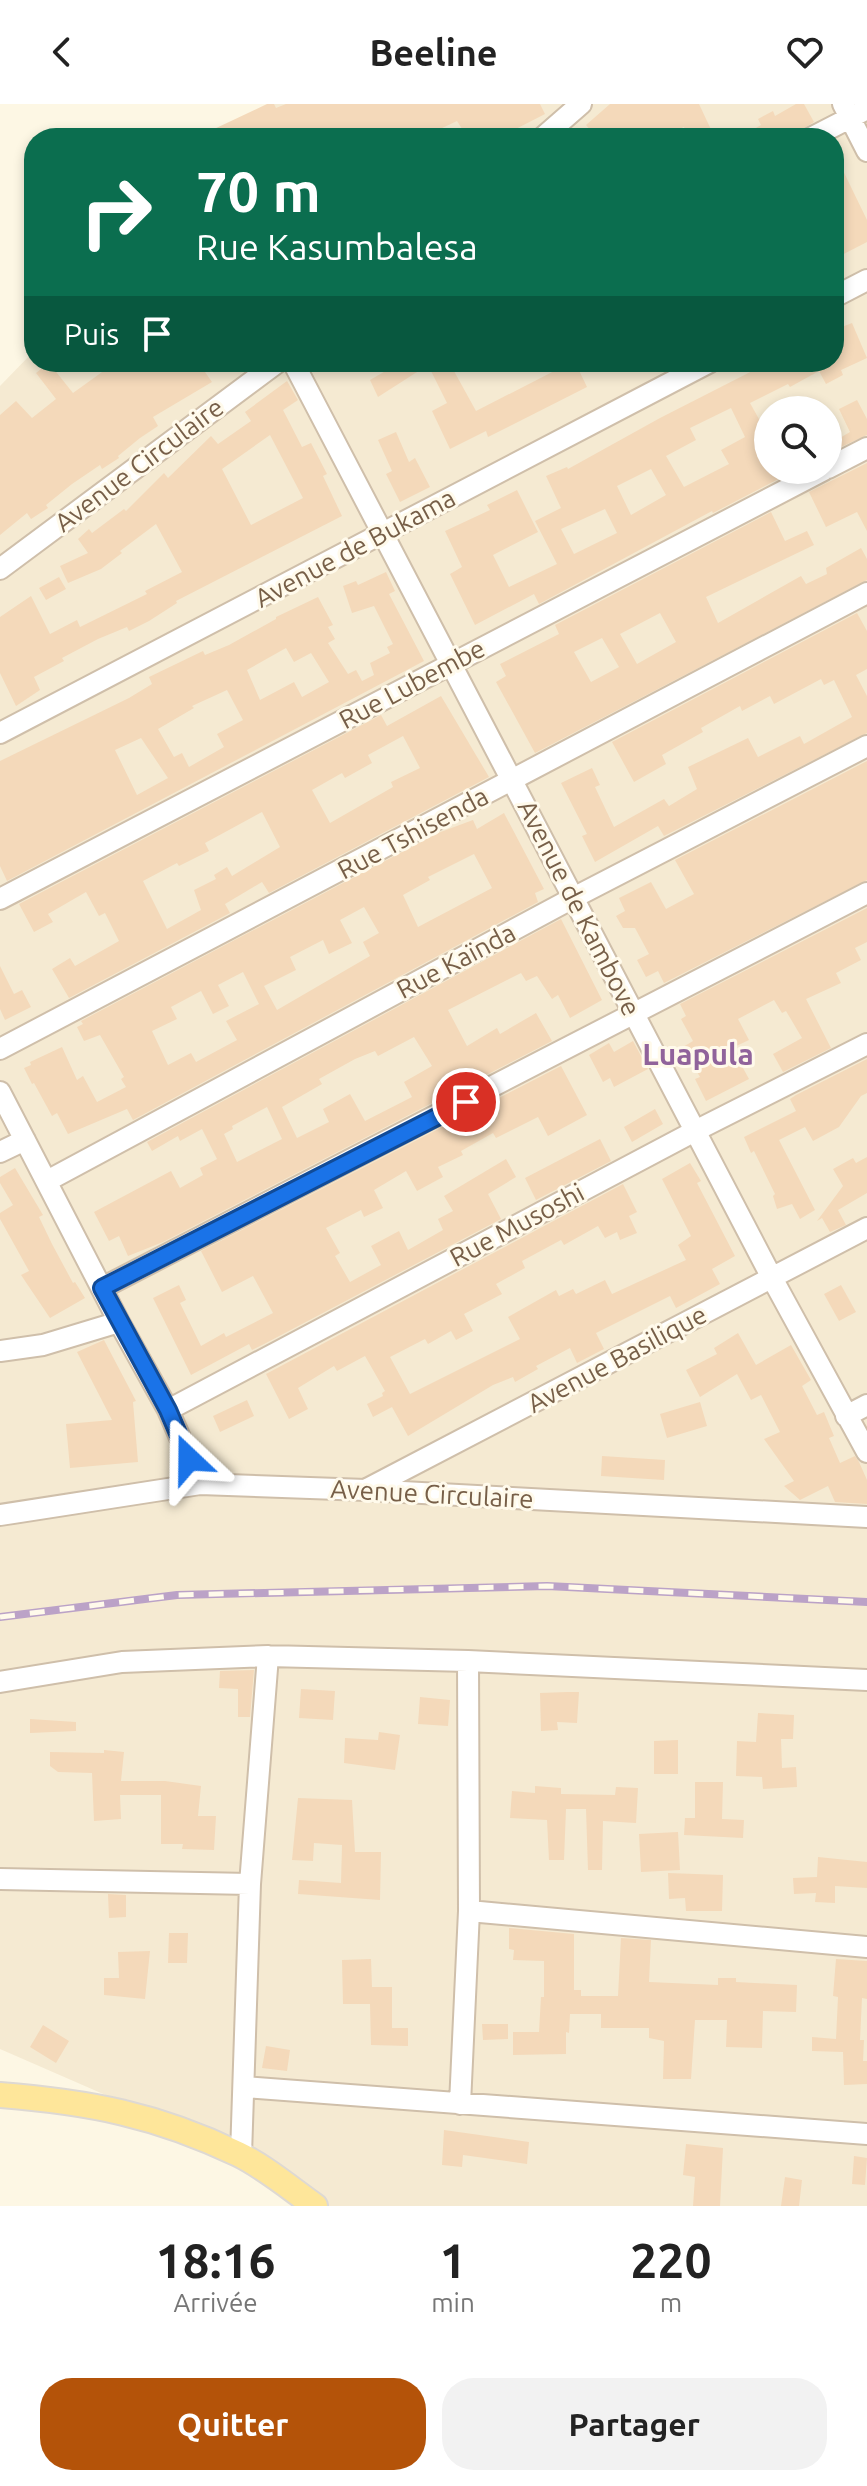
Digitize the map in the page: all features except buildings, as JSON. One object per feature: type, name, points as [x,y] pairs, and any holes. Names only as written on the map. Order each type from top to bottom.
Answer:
[{"type":"main road","points":[[0,2095],[71,2101],[156,2119],[241,2155],[315,2206]]},
{"type":"street","points":[[553,128],[581,104]]},
{"type":"street","points":[[826,128],[853,110],[867,151]]},
{"type":"street","points":[[844,292],[867,280]]},
{"type":"street","name":"Avenue Circulaire","points":[[0,569],[265,372]]},
{"type":"street","name":"Avenue de Kambove","points":[[298,372],[772,1278],[867,1452]]},
{"type":"street","name":"Avenue de Bukama","points":[[0,733],[691,372]]},
{"type":"street","name":"Rue Lubembe","points":[[842,461],[867,448]]},
{"type":"street","name":"Rue Lubembe","points":[[0,899],[797,484]]},
{"type":"street","name":"Rue Tshisenda","points":[[0,1049],[867,593]]},
{"type":"street","name":"Rue Kaïnda","points":[[47,1181],[573,898],[867,746]]},
{"type":"street","points":[[102,1288],[867,893]]},
{"type":"street","name":"Rue Musoshi","points":[[168,1410],[697,1130],[867,1044]]},
{"type":"street","points":[[0,1092],[168,1410],[200,1484]]},
{"type":"street","points":[[0,1152],[25,1140]]},
{"type":"street","name":"Avenue Basilique","points":[[366,1490],[867,1228]]},
{"type":"street","points":[[0,1351],[43,1345],[119,1322]]},
{"type":"street","points":[[846,1416],[867,1405]]},
{"type":"street","name":"Avenue Circulaire","points":[[0,1515],[200,1484],[867,1517]]},
{"type":"street","points":[[241,2155],[250,1884],[268,1656]]},
{"type":"street","points":[[0,1682],[122,1662],[268,1656],[468,1661],[867,1680]]},
{"type":"street","points":[[460,2104],[469,1911],[468,1661]]},
{"type":"street","points":[[0,1879],[250,1884]]},
{"type":"street","points":[[469,1911],[867,1947]]},
{"type":"street","points":[[245,2087],[867,2134]]},
{"type":"shaded area","points":[[273,104],[867,104],[867,2206],[315,2206],[227,2148],[0,2049],[0,386],[24,361],[24,372],[844,372],[844,128],[250,128]]},
{"type":"railway","points":[[0,1617],[177,1595],[547,1586],[867,1602]]},
{"type":"district","name":"Luapula","points":[[698,1055]]},
{"type":"route","points":[[189,1459],[168,1410],[102,1288],[466,1102]]}]
